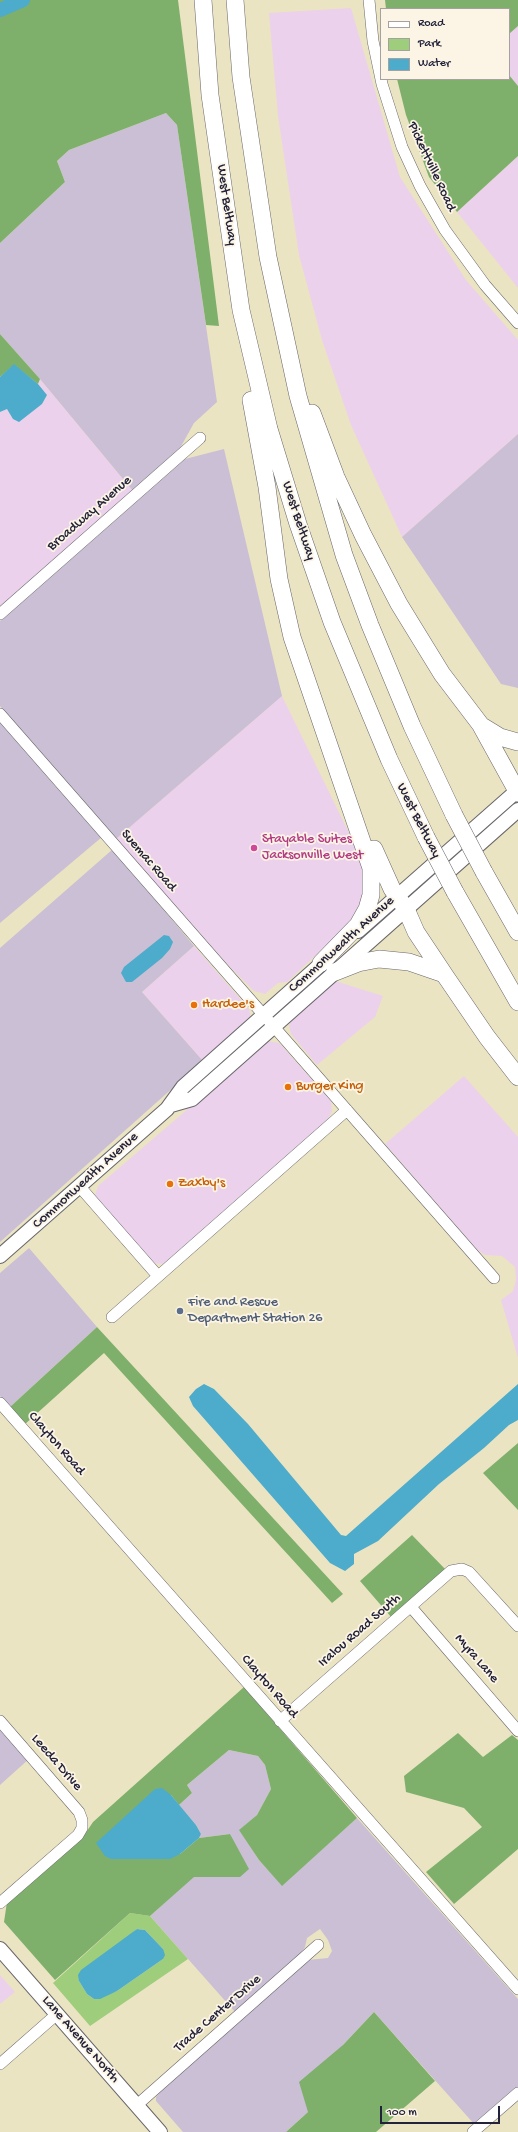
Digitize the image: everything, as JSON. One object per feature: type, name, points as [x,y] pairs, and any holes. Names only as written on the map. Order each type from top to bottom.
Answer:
[{"type":"highway","name":"West Beltway","points":[[203,0],[210,95],[241,310],[269,429],[313,568],[360,693],[408,802],[455,892],[518,1002]]},
{"type":"highway","points":[[235,0],[241,77],[268,257],[298,396],[344,555],[370,625],[412,726],[454,815],[518,932]]},
{"type":"highway","points":[[268,257],[285,308],[296,356],[312,413],[336,477],[363,535],[399,604],[442,674],[480,724],[518,791]]},
{"type":"highway","points":[[241,310],[245,362],[267,487],[279,580],[292,637],[372,868],[371,895],[367,909],[358,925],[328,968]]},
{"type":"highway","points":[[480,724],[500,737],[518,742]]},
{"type":"highway","points":[[329,744],[385,875],[402,902],[416,932],[444,974],[518,1077]]},
{"type":"highway","points":[[328,968],[379,959],[409,962],[444,974]]},
{"type":"main road","name":"Commonwealth Avenue","points":[[171,1105],[192,1099],[274,1026],[328,968],[402,902],[518,791]]},
{"type":"main road","name":"Commonwealth Avenue","points":[[402,902],[518,810]]},
{"type":"main road","name":"Commonwealth Avenue","points":[[0,1256],[80,1187],[171,1105],[183,1087],[264,1014],[328,968]]},
{"type":"main road","name":"Lane Avenue North","points":[[0,1949],[160,2132]]},
{"type":"street","name":"Pickettville Road","points":[[369,0],[373,41],[380,74]]},
{"type":"street","name":"Pickettville Road","points":[[381,80],[402,147],[420,186],[445,230],[485,285],[518,323]]},
{"type":"street","name":"Broadway Avenue","points":[[0,614],[200,438]]},
{"type":"street","name":"Suemac Road","points":[[0,714],[494,1278]]},
{"type":"street","points":[[112,1317],[347,1110]]},
{"type":"street","points":[[80,1187],[158,1276]]},
{"type":"street","name":"Clayton Road","points":[[0,1403],[518,1990]]},
{"type":"street","name":"Iralou Road South","points":[[280,1721],[451,1571],[462,1569],[475,1577],[518,1626]]},
{"type":"street","name":"Myra Lane","points":[[411,1607],[518,1732]]},
{"type":"street","name":"Leeda Drive","points":[[0,1721],[79,1812],[82,1820],[82,1828],[78,1835],[0,1903]]},
{"type":"street","name":"Trade Center Drive","points":[[137,2105],[318,1945]]},
{"type":"street","points":[[0,2064],[57,2014]]},
{"type":"street","points":[[474,2132],[518,2093]]},
{"type":"shaded area","points":[[351,8],[400,177],[466,280],[518,340],[518,434],[402,537],[351,425],[322,340],[299,255],[278,116],[269,13]]},
{"type":"shaded area","points":[[518,26],[518,86],[510,76],[510,33]]},
{"type":"shaded area","points":[[166,113],[177,125],[217,402],[194,423],[179,450],[133,491],[40,379],[0,334],[0,243],[65,182],[57,161],[69,150]]},
{"type":"shaded area","points":[[518,156],[518,288],[457,212]]},
{"type":"shaded area","points":[[40,379],[133,491],[0,607],[0,412],[7,409],[13,415],[42,404],[47,395],[38,384]]},
{"type":"shaded area","points":[[518,434],[518,688],[501,684],[402,537]]},
{"type":"shaded area","points":[[224,449],[282,696],[116,839],[0,706],[0,621],[185,459]]},
{"type":"shaded area","points":[[282,696],[353,841],[364,858],[363,894],[357,911],[347,926],[287,982],[278,983],[265,994],[254,991],[228,965],[116,839]]},
{"type":"shaded area","points":[[0,720],[102,837],[0,923]]},
{"type":"shaded area","points":[[113,849],[194,946],[142,992],[203,1061],[0,1242],[0,948]]},
{"type":"shaded area","points":[[194,946],[249,1009],[250,1013],[250,1019],[203,1061],[142,992]]},
{"type":"shaded area","points":[[335,981],[383,996],[375,1017],[317,1065],[291,1034],[289,1026],[292,1017]]},
{"type":"shaded area","points":[[267,1041],[279,1043],[331,1101],[332,1111],[328,1119],[168,1260],[163,1264],[154,1263],[97,1200],[95,1195],[98,1186]]},
{"type":"shaded area","points":[[464,1076],[518,1137],[518,1358],[501,1300],[513,1291],[516,1280],[515,1267],[502,1256],[485,1255],[476,1249],[385,1144]]},
{"type":"shaded area","points":[[29,1248],[97,1327],[10,1407],[0,1396],[0,1273]]},
{"type":"shaded area","points":[[0,1726],[29,1759],[0,1785]]},
{"type":"shaded area","points":[[229,1750],[258,1756],[265,1765],[271,1789],[257,1815],[240,1830],[259,1860],[282,1885],[357,1818],[518,1999],[518,2088],[475,2125],[374,2012],[343,2045],[308,2112],[286,2132],[183,2132],[156,2101],[156,2097],[161,2091],[308,1960],[328,1958],[332,1951],[328,1940],[320,1929],[307,1938],[305,1947],[299,1956],[235,2012],[150,1916],[194,1876],[240,1877],[230,1834],[199,1838],[201,1834],[196,1825],[179,1805],[192,1793],[187,1785]]},
{"type":"shaded area","points":[[0,1975],[15,1992],[0,2004]]},
{"type":"green space","points":[[0,0],[178,0],[219,326],[206,325],[177,125],[166,113],[69,150],[57,161],[65,182],[0,243]]},
{"type":"green space","points":[[385,0],[518,0],[518,26],[510,33],[510,8],[386,8]]},
{"type":"green space","points":[[510,76],[518,86],[518,156],[457,212],[429,177],[406,115],[397,80],[510,80]]},
{"type":"green space","points":[[0,334],[40,379],[38,384],[14,365],[0,377]]},
{"type":"green space","points":[[97,1327],[343,1594],[332,1603],[104,1353],[24,1425],[10,1407]]},
{"type":"green space","points":[[518,1443],[518,1510],[483,1473]]},
{"type":"green space","points":[[412,1535],[446,1570],[392,1618],[360,1581]]},
{"type":"green space","points":[[244,1687],[357,1818],[282,1886],[259,1860],[239,1830],[257,1815],[271,1789],[265,1765],[258,1756],[229,1750],[187,1785],[192,1793],[179,1805],[171,1795],[180,1854],[199,1838],[230,1834],[249,1869],[240,1877],[194,1877],[150,1916],[130,1913],[55,1980],[4,1922],[7,1902],[85,1834],[93,1822]]},
{"type":"green space","points":[[458,1733],[483,1757],[512,1735],[518,1740],[518,1849],[454,1904],[426,1872],[482,1827],[464,1808],[406,1792],[404,1776]]},
{"type":"green space","points":[[130,1913],[150,1916],[188,1959],[90,2026],[53,1983]],"holes":[[[137,1929],[145,1930],[163,1949],[163,1959],[117,1991],[94,1999],[87,1994],[79,1981]]]},
{"type":"green space","points":[[374,2012],[435,2081],[376,2132],[286,2132],[308,2112],[299,2082],[343,2045]]},
{"type":"water","points":[[14,364],[38,384],[47,395],[42,404],[19,422],[13,419],[7,409],[0,412],[0,377]]},
{"type":"water","points":[[164,935],[169,936],[173,942],[170,949],[162,958],[132,982],[126,982],[121,973],[124,967]]},
{"type":"water","points":[[204,1384],[214,1389],[248,1424],[341,1535],[346,1536],[518,1384],[518,1420],[509,1425],[484,1448],[439,1484],[378,1541],[354,1554],[354,1564],[345,1571],[330,1563],[193,1406],[189,1397],[196,1389]]},
{"type":"water","points":[[162,1788],[171,1795],[196,1825],[201,1834],[199,1838],[180,1854],[170,1859],[111,1859],[105,1856],[96,1843],[155,1789]]},
{"type":"water","points":[[137,1929],[145,1930],[163,1949],[165,1955],[163,1959],[117,1991],[100,1999],[94,1999],[87,1994],[79,1981],[78,1975],[81,1970]]},
{"type":"waterway","points":[[0,10],[23,0]]},
{"type":"place","name":"Stayable Suites Jacksonville West","points":[[254,848]]},
{"type":"place","name":"Hardee's","points":[[194,1005]]},
{"type":"place","name":"Burger King","points":[[288,1087]]},
{"type":"place","name":"Zaxby's","points":[[170,1184]]},
{"type":"place","name":"Fire and Rescue Department Station 26","points":[[180,1311]]}]
